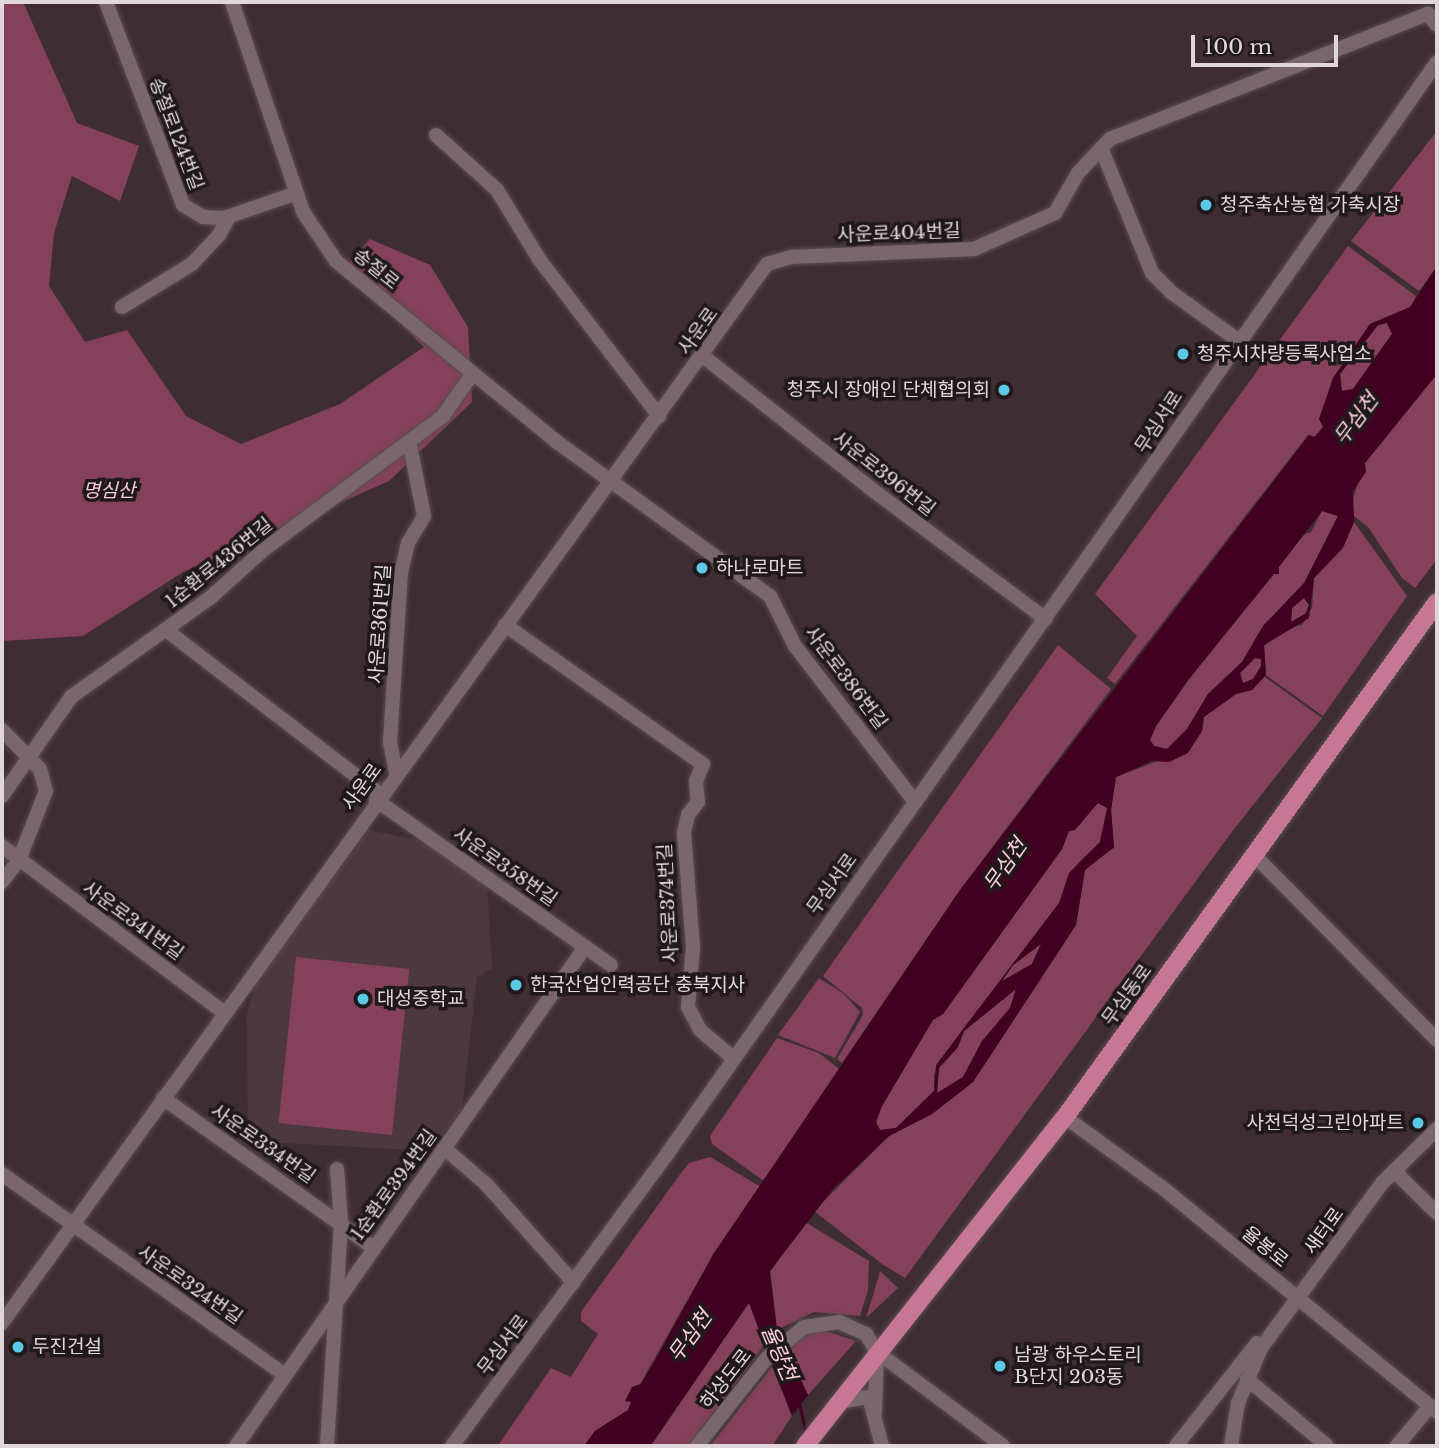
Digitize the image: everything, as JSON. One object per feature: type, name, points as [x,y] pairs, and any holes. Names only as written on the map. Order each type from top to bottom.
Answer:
[{"type":"main road","name":"무심동로","points":[[805,1446],[877,1352],[924,1300],[1065,1117],[1434,613]]},
{"type":"street","name":"송절로124번길","points":[[106,2],[175,192],[193,213],[229,217],[297,193]]},
{"type":"street","name":"송절로","points":[[232,2],[303,212],[336,261],[610,483]]},
{"type":"street","name":"사운로404번길","points":[[760,279],[767,264],[792,257],[960,250],[990,243],[1055,213],[1078,173],[1101,148],[1138,127],[1428,13]]},
{"type":"street","name":"무심서로","points":[[452,1446],[574,1283],[1437,62]]},
{"type":"street","points":[[436,135],[497,190],[538,259],[659,416]]},
{"type":"street","points":[[1101,148],[1152,273],[1172,293],[1239,341]]},
{"type":"street","points":[[122,307],[192,264],[219,235],[229,217]]},
{"type":"street","name":"사운로","points":[[2,1323],[378,797],[760,279]]},
{"type":"street","name":"사운로396번길","points":[[703,356],[870,488],[1046,618]]},
{"type":"street","name":"1순환로436번길","points":[[2,796],[71,698],[166,630],[443,416],[473,373]]},
{"type":"street","name":"사운로361번길","points":[[396,773],[390,741],[401,573],[408,543],[424,516],[409,441]]},
{"type":"street","name":"사운로386번길","points":[[610,483],[770,596],[795,646],[915,802]]},
{"type":"street","name":"사운로374번길","points":[[505,625],[703,764],[696,781],[698,802],[688,815],[684,833],[694,947],[688,1007],[700,1030],[732,1057]]},
{"type":"street","name":"사운로358번길","points":[[166,630],[378,797],[611,965]]},
{"type":"street","points":[[2,730],[40,769],[46,791],[19,860],[2,882]]},
{"type":"street","points":[[2,846],[19,860]]},
{"type":"street","points":[[1255,856],[1437,1040]]},
{"type":"street","name":"사운로341번길","points":[[19,860],[223,1012]]},
{"type":"street","name":"1순환로394번길","points":[[236,1446],[585,947]]},
{"type":"street","name":"사운로334번길","points":[[163,1098],[373,1247]]},
{"type":"street","name":"율봉로","points":[[1065,1117],[1164,1189],[1433,1409]]},
{"type":"street","name":"새터로","points":[[1231,1446],[1238,1404],[1261,1348],[1394,1171],[1437,1129]]},
{"type":"street","points":[[444,1148],[504,1203],[574,1283]]},
{"type":"street","name":"사운로334번길","points":[[337,1169],[341,1222]]},
{"type":"street","points":[[1394,1171],[1437,1213]]},
{"type":"street","name":"사운로324번길","points":[[2,1174],[285,1375]]},
{"type":"street","points":[[327,1446],[341,1222]]},
{"type":"street","points":[[1176,1446],[1218,1390],[1287,1312]]},
{"type":"street","name":"하상도로","points":[[697,1446],[766,1359],[788,1336],[804,1327],[839,1322],[866,1334],[877,1352]]},
{"type":"street","points":[[874,1413],[877,1352]]},
{"type":"street","points":[[877,1352],[1003,1446]]},
{"type":"street","points":[[1247,1379],[1327,1446]]},
{"type":"street","points":[[1218,1390],[1232,1387],[1238,1404]]},
{"type":"street","points":[[840,1402],[869,1397],[883,1446]]},
{"type":"street","points":[[1396,1446],[1433,1409]]},
{"type":"shaded area","name":"대성중학교","points":[[369,830],[430,843],[487,885],[492,968],[477,977],[462,1109],[430,1151],[248,1141],[247,1015],[256,983]]},
{"type":"green space","name":"명심산","points":[[2,2],[23,2],[77,123],[139,146],[120,201],[72,176],[54,233],[49,286],[85,342],[127,330],[186,416],[241,444],[340,404],[424,347],[344,268],[370,239],[430,265],[468,327],[472,402],[389,481],[183,572],[83,636],[2,641]]},
{"type":"green space","points":[[1437,131],[1437,266],[1419,291],[1351,241]]},
{"type":"green space","points":[[1348,246],[1416,296],[1411,307],[1370,324],[1333,378],[1323,427],[1314,437],[1308,435],[1115,684],[1107,678],[1137,636],[1095,594]]},
{"type":"green space","points":[[1387,323],[1392,334],[1353,389],[1343,391],[1338,387],[1340,374],[1378,325]]},
{"type":"green space","points":[[1437,374],[1437,559],[1415,588],[1402,578],[1368,527],[1354,516],[1352,502],[1365,463]]},
{"type":"green space","points":[[1322,511],[1338,516],[1304,583],[1263,626],[1242,662],[1208,694],[1187,729],[1167,749],[1154,746],[1150,740],[1156,726],[1188,681],[1303,535],[1311,532]]},
{"type":"green space","points":[[1354,522],[1407,596],[1323,716],[1266,675],[1264,646],[1283,630],[1302,625],[1312,608],[1314,578],[1337,554]]},
{"type":"green space","points":[[1304,598],[1309,605],[1306,613],[1301,620],[1291,622],[1292,608]]},
{"type":"green space","points":[[1058,645],[1111,689],[960,890],[842,1063],[837,1059],[863,1015],[862,1008],[823,976]]},
{"type":"green space","points":[[1255,658],[1261,659],[1262,666],[1253,679],[1243,683],[1240,673]]},
{"type":"green space","points":[[1262,675],[1322,718],[1231,833],[905,1278],[882,1264],[814,1211],[889,1136],[932,1114],[973,1082],[1076,925],[1085,869],[1114,848],[1111,810],[1116,777],[1160,760],[1202,731],[1204,717],[1236,694],[1252,690]]},
{"type":"green space","points":[[1098,803],[1108,808],[1100,842],[1079,862],[1059,903],[960,1033],[934,1074],[934,1091],[896,1128],[880,1130],[876,1122],[881,1108],[933,1019],[943,1014],[1062,849],[1069,831]]},
{"type":"green space","points":[[1041,944],[1032,964],[1002,981],[1013,965]]},
{"type":"green space","points":[[296,957],[409,969],[392,1135],[279,1123]]},
{"type":"green space","points":[[819,978],[844,994],[860,1012],[835,1058],[778,1035]]},
{"type":"green space","points":[[1016,989],[1010,1008],[982,1041],[963,1077],[937,1093],[939,1068],[958,1047],[964,1031]]},
{"type":"green space","points":[[777,1038],[819,1053],[839,1069],[764,1181],[712,1144],[710,1136]]},
{"type":"green space","points":[[710,1157],[761,1187],[714,1253],[640,1384],[632,1387],[626,1401],[631,1402],[628,1410],[595,1431],[584,1446],[498,1446],[551,1368],[571,1377],[598,1334],[581,1321],[581,1312],[689,1163]]},
{"type":"green space","points":[[805,1222],[869,1261],[868,1290],[860,1316],[814,1312],[777,1330],[770,1272]]},
{"type":"green space","points":[[880,1272],[898,1288],[866,1318]]},
{"type":"green space","points":[[749,1302],[764,1345],[688,1446],[651,1446]]},
{"type":"green space","points":[[823,1330],[856,1341],[808,1395],[786,1351],[807,1334]]},
{"type":"green space","points":[[772,1367],[792,1416],[772,1446],[710,1446]]},
{"type":"water","name":"무심천","points":[[1437,266],[1437,374],[1365,463],[1366,472],[1353,491],[1354,522],[1343,548],[1314,578],[1309,618],[1264,645],[1266,675],[1252,690],[1236,694],[1204,717],[1202,731],[1188,753],[1169,762],[1152,761],[1116,777],[1111,810],[1114,847],[1085,870],[1076,925],[973,1082],[932,1114],[889,1136],[833,1189],[770,1271],[777,1330],[808,1395],[792,1416],[749,1303],[650,1446],[584,1446],[595,1431],[628,1410],[631,1402],[625,1401],[632,1387],[641,1384],[714,1253],[960,890],[1309,435],[1315,437],[1323,427],[1319,419],[1333,378],[1370,324],[1410,307]],"holes":[[[1387,323],[1392,334],[1353,389],[1342,391],[1340,374],[1378,325]],[[1322,511],[1338,516],[1304,583],[1263,626],[1242,662],[1208,694],[1187,729],[1167,749],[1154,746],[1150,740],[1156,726],[1188,680],[1274,574],[1279,574],[1279,567]],[[1304,598],[1309,605],[1306,613],[1291,622],[1292,608]],[[1255,658],[1261,659],[1261,666],[1253,679],[1243,683],[1240,673]],[[1098,803],[1107,808],[1100,842],[1069,873],[1059,903],[936,1065],[934,1091],[896,1128],[880,1130],[876,1122],[882,1106],[933,1020],[943,1014],[1062,849],[1069,831],[1075,830]],[[1041,944],[1032,964],[1002,981],[1013,965]],[[1016,989],[1010,1008],[982,1041],[963,1077],[937,1093],[939,1068],[958,1047],[964,1031]]]},
{"type":"waterway","name":"율량천","points":[[800,1405],[806,1433]]},
{"type":"place","name":"청주축산농협 가축시장","points":[[1206,205]]},
{"type":"place","name":"청주시차량등록사업소","points":[[1183,354]]},
{"type":"place","name":"청주시 장애인 단체협의회","points":[[1004,390]]},
{"type":"place","name":"하나로마트","points":[[702,568]]},
{"type":"place","name":"한국산업인력공단 충북지사","points":[[516,985]]},
{"type":"place","name":"대성중학교","points":[[363,999]]},
{"type":"place","name":"사천덕성그린아파트","points":[[1418,1123]]},
{"type":"place","name":"두진건설","points":[[18,1347]]},
{"type":"place","name":"남광 하우스토리 B단지 203동","points":[[1000,1366]]}]
